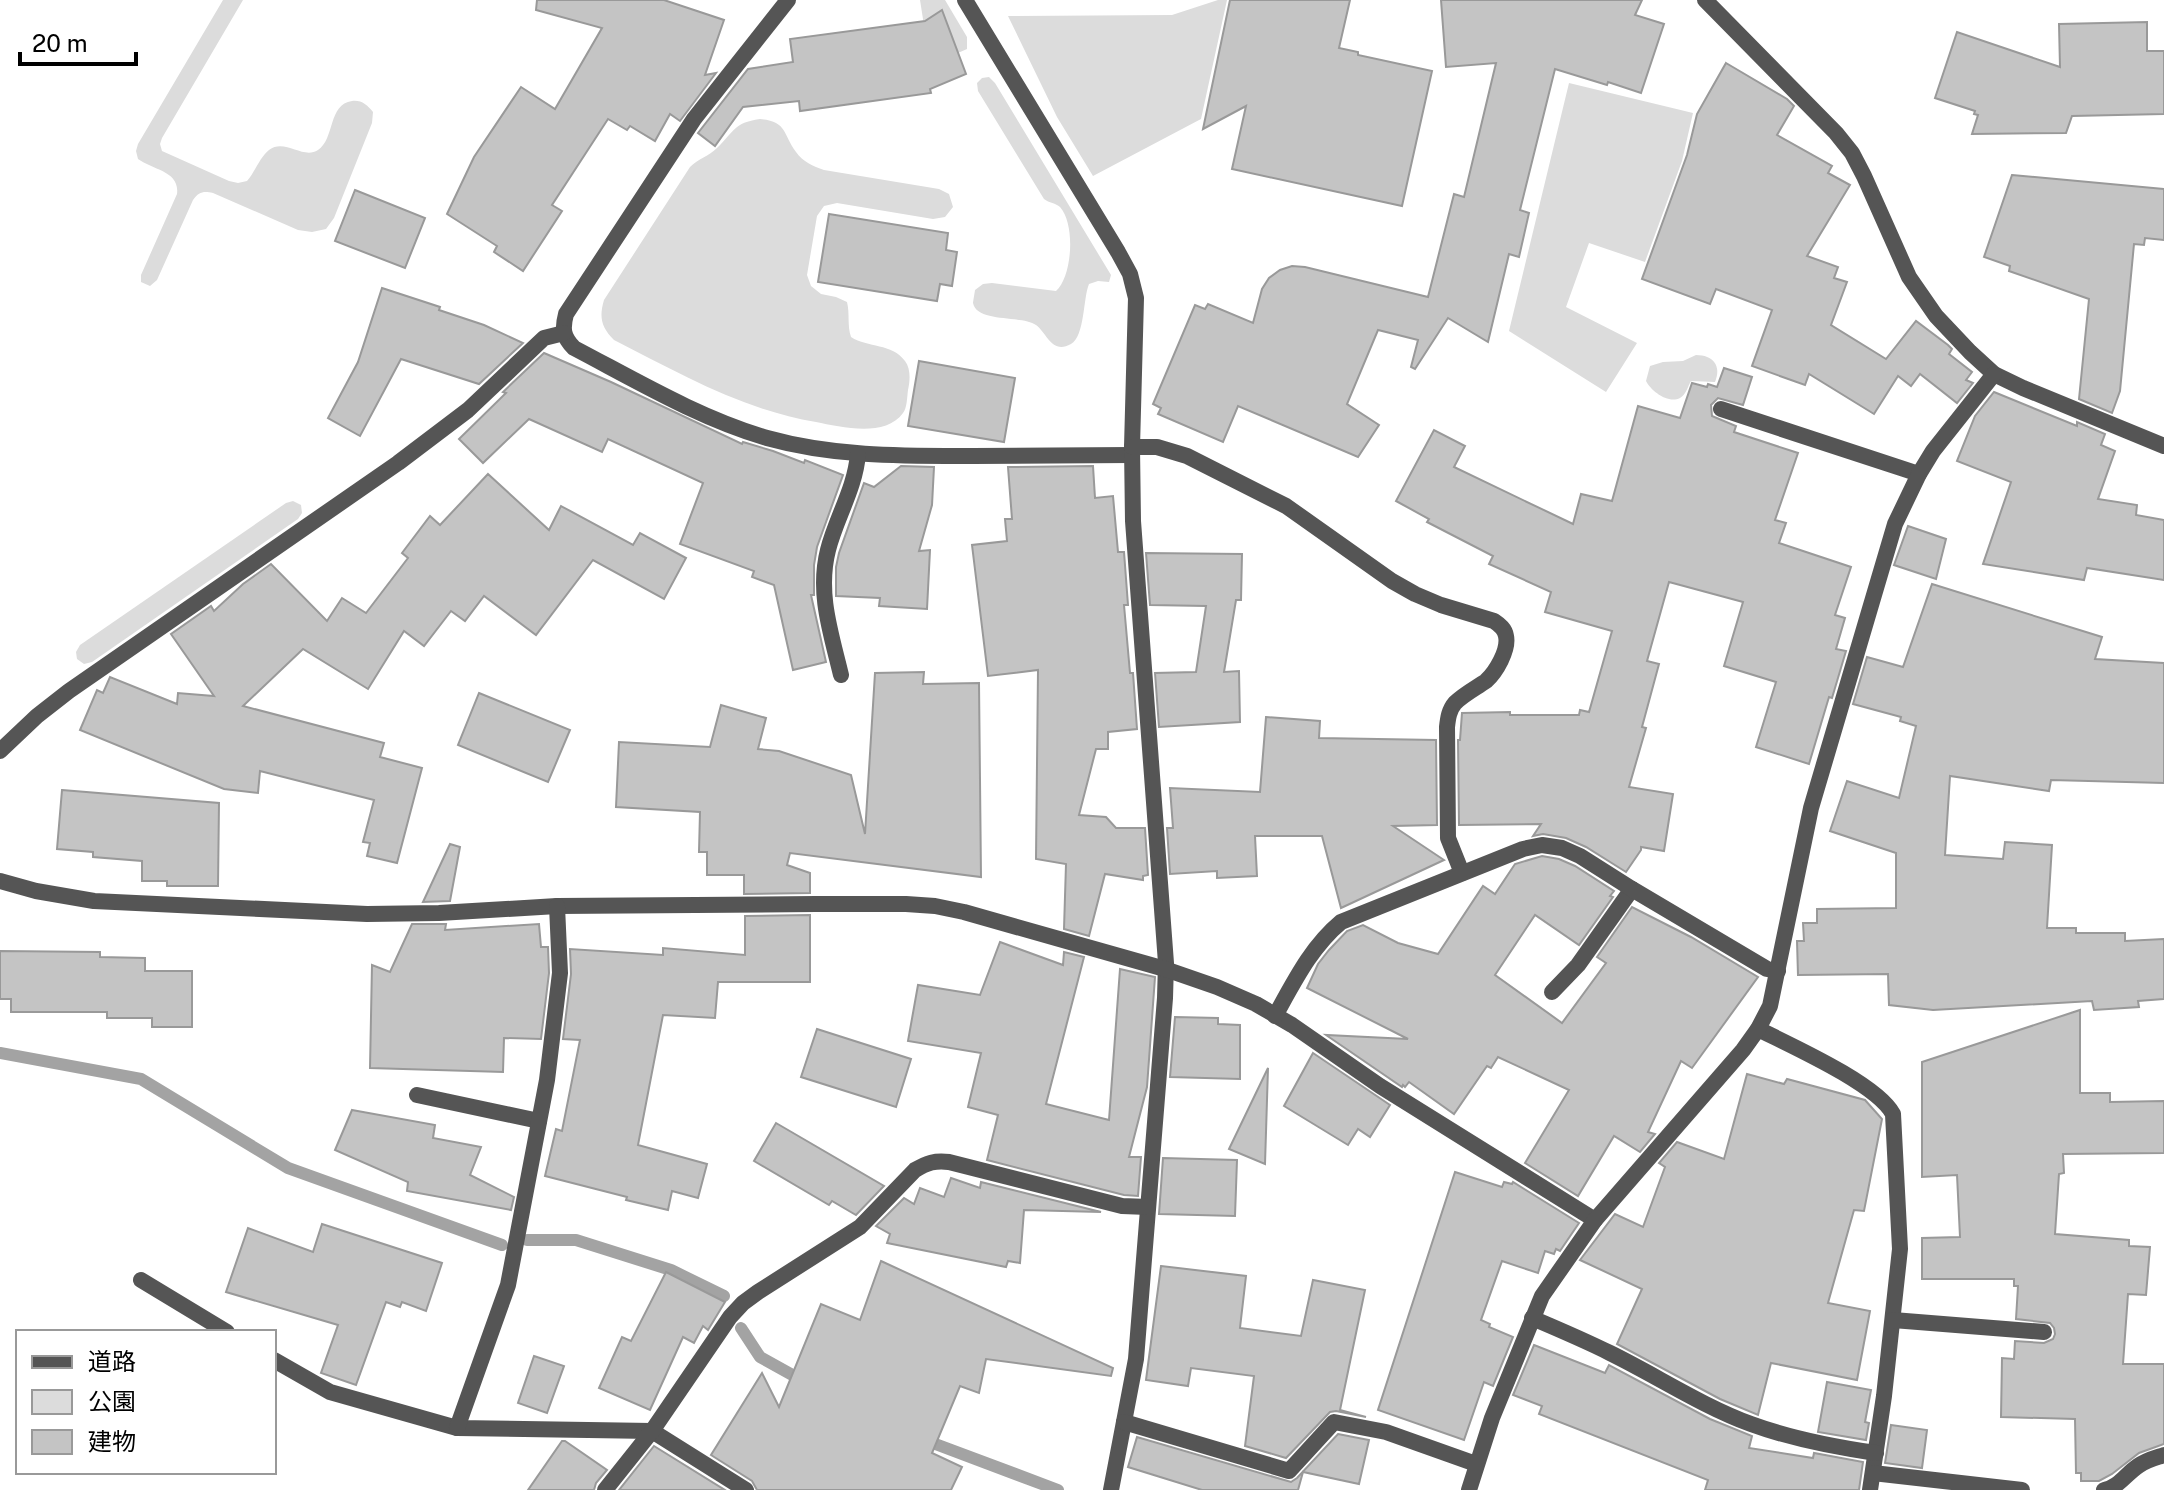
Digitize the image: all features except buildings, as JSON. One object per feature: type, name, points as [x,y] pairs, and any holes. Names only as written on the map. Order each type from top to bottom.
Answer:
[{"type":"street","points":[[788,0],[694,119],[566,314],[563,327],[565,339],[574,348],[684,406],[767,438],[811,448],[900,456],[1132,451],[1157,447],[1187,456],[1286,506],[1415,594],[1494,621],[1502,626],[1506,635],[1498,667],[1489,678],[1454,705],[1448,715],[1448,838],[1462,873]]},
{"type":"street","points":[[965,0],[1118,252],[1130,274],[1136,298],[1133,521],[1165,929],[1165,969],[1136,1359],[1111,1490]]},
{"type":"street","points":[[1705,0],[1852,153],[1898,255],[1921,297],[1970,352],[1994,374],[2164,446]]},
{"type":"street","points":[[0,751],[69,691],[433,437],[501,381],[544,338],[564,333]]},
{"type":"street","points":[[1469,1490],[1476,1464],[1542,1296],[1595,1220],[1743,1050],[1770,1006],[1800,852],[1895,524],[1933,451],[1994,374]]},
{"type":"street","points":[[1721,409],[1919,474]]},
{"type":"street","points":[[841,675],[824,601],[823,583],[828,548],[856,472],[858,454]]},
{"type":"street","points":[[1275,1016],[1311,953],[1341,922],[1523,849],[1542,845],[1562,848],[1580,856],[1767,969],[1778,971]]},
{"type":"street","points":[[0,881],[94,901],[403,915],[557,906],[935,906],[993,919],[1165,969],[1256,1004],[1380,1086],[1595,1220]]},
{"type":"street","points":[[1552,992],[1578,965],[1632,889]]},
{"type":"street","points":[[457,1428],[508,1285],[547,1080],[560,973],[557,906]]},
{"type":"street","points":[[1758,1029],[1831,1067],[1879,1097],[1893,1114],[1900,1249],[1872,1482],[2022,1490]]},
{"type":"street","points":[[417,1095],[539,1121]]},
{"type":"street","points":[[605,1490],[652,1431],[730,1317],[743,1303],[860,1227],[915,1170],[925,1164],[949,1162],[1122,1206],[1148,1207]]},
{"type":"street","points":[[141,1280],[224,1330]]},
{"type":"street","points":[[1532,1318],[1609,1353],[1712,1408],[1752,1424],[1834,1447],[1876,1453]]},
{"type":"street","points":[[1893,1320],[2044,1332]]},
{"type":"street","points":[[276,1361],[330,1392],[457,1428],[652,1431],[746,1490]]},
{"type":"street","points":[[1124,1422],[1289,1471],[1334,1422],[1386,1432],[1476,1464]]},
{"type":"street","points":[[2104,1490],[2122,1481],[2141,1463],[2164,1455]]},
{"type":"green space","points":[[223,0],[243,0],[162,138],[162,151],[238,183],[247,181],[266,153],[275,147],[288,147],[306,153],[318,150],[327,138],[335,115],[344,104],[356,101],[364,104],[373,112],[372,123],[334,218],[326,229],[312,232],[298,230],[213,193],[202,193],[193,200],[157,280],[150,286],[141,282],[141,275],[177,194],[177,186],[170,176],[138,159],[136,151]]},
{"type":"green space","points":[[920,0],[945,0],[967,37],[967,49],[942,60],[928,51]]},
{"type":"green space","points":[[1227,0],[1201,119],[1093,176],[1057,117],[1008,16],[1172,15]]},
{"type":"green space","points":[[989,77],[1111,275],[1109,282],[1089,284],[1079,333],[1076,340],[1064,347],[1050,342],[1036,325],[991,316],[976,309],[973,303],[975,290],[983,284],[1056,291],[1066,274],[1070,250],[1065,215],[1058,206],[1044,199],[978,91],[977,83]]},
{"type":"green space","points":[[1569,83],[1693,113],[1682,161],[1645,262],[1589,243],[1566,307],[1637,343],[1606,392],[1509,331]]},
{"type":"green space","points":[[760,119],[775,122],[799,155],[824,170],[939,189],[949,194],[953,207],[945,217],[933,219],[837,203],[824,206],[817,216],[807,275],[811,286],[821,294],[847,302],[851,337],[893,351],[900,355],[908,368],[910,379],[905,408],[895,421],[885,426],[850,428],[763,409],[687,377],[614,340],[606,331],[602,317],[604,300],[690,167],[714,151],[739,125]]},
{"type":"green space","points":[[1696,355],[1711,359],[1717,366],[1715,382],[1691,381],[1684,395],[1670,399],[1660,396],[1646,381],[1650,366],[1683,361]]},
{"type":"green space","points":[[293,501],[301,505],[302,513],[298,519],[92,662],[84,664],[77,659],[76,652],[80,645]]},
{"type":"waterway","points":[[0,1053],[141,1079],[288,1168],[502,1245]]},
{"type":"waterway","points":[[527,1240],[576,1240],[671,1270],[724,1296]]},
{"type":"waterway","points":[[741,1328],[760,1357],[805,1382]]},
{"type":"waterway","points":[[922,1439],[1058,1490]]}]
